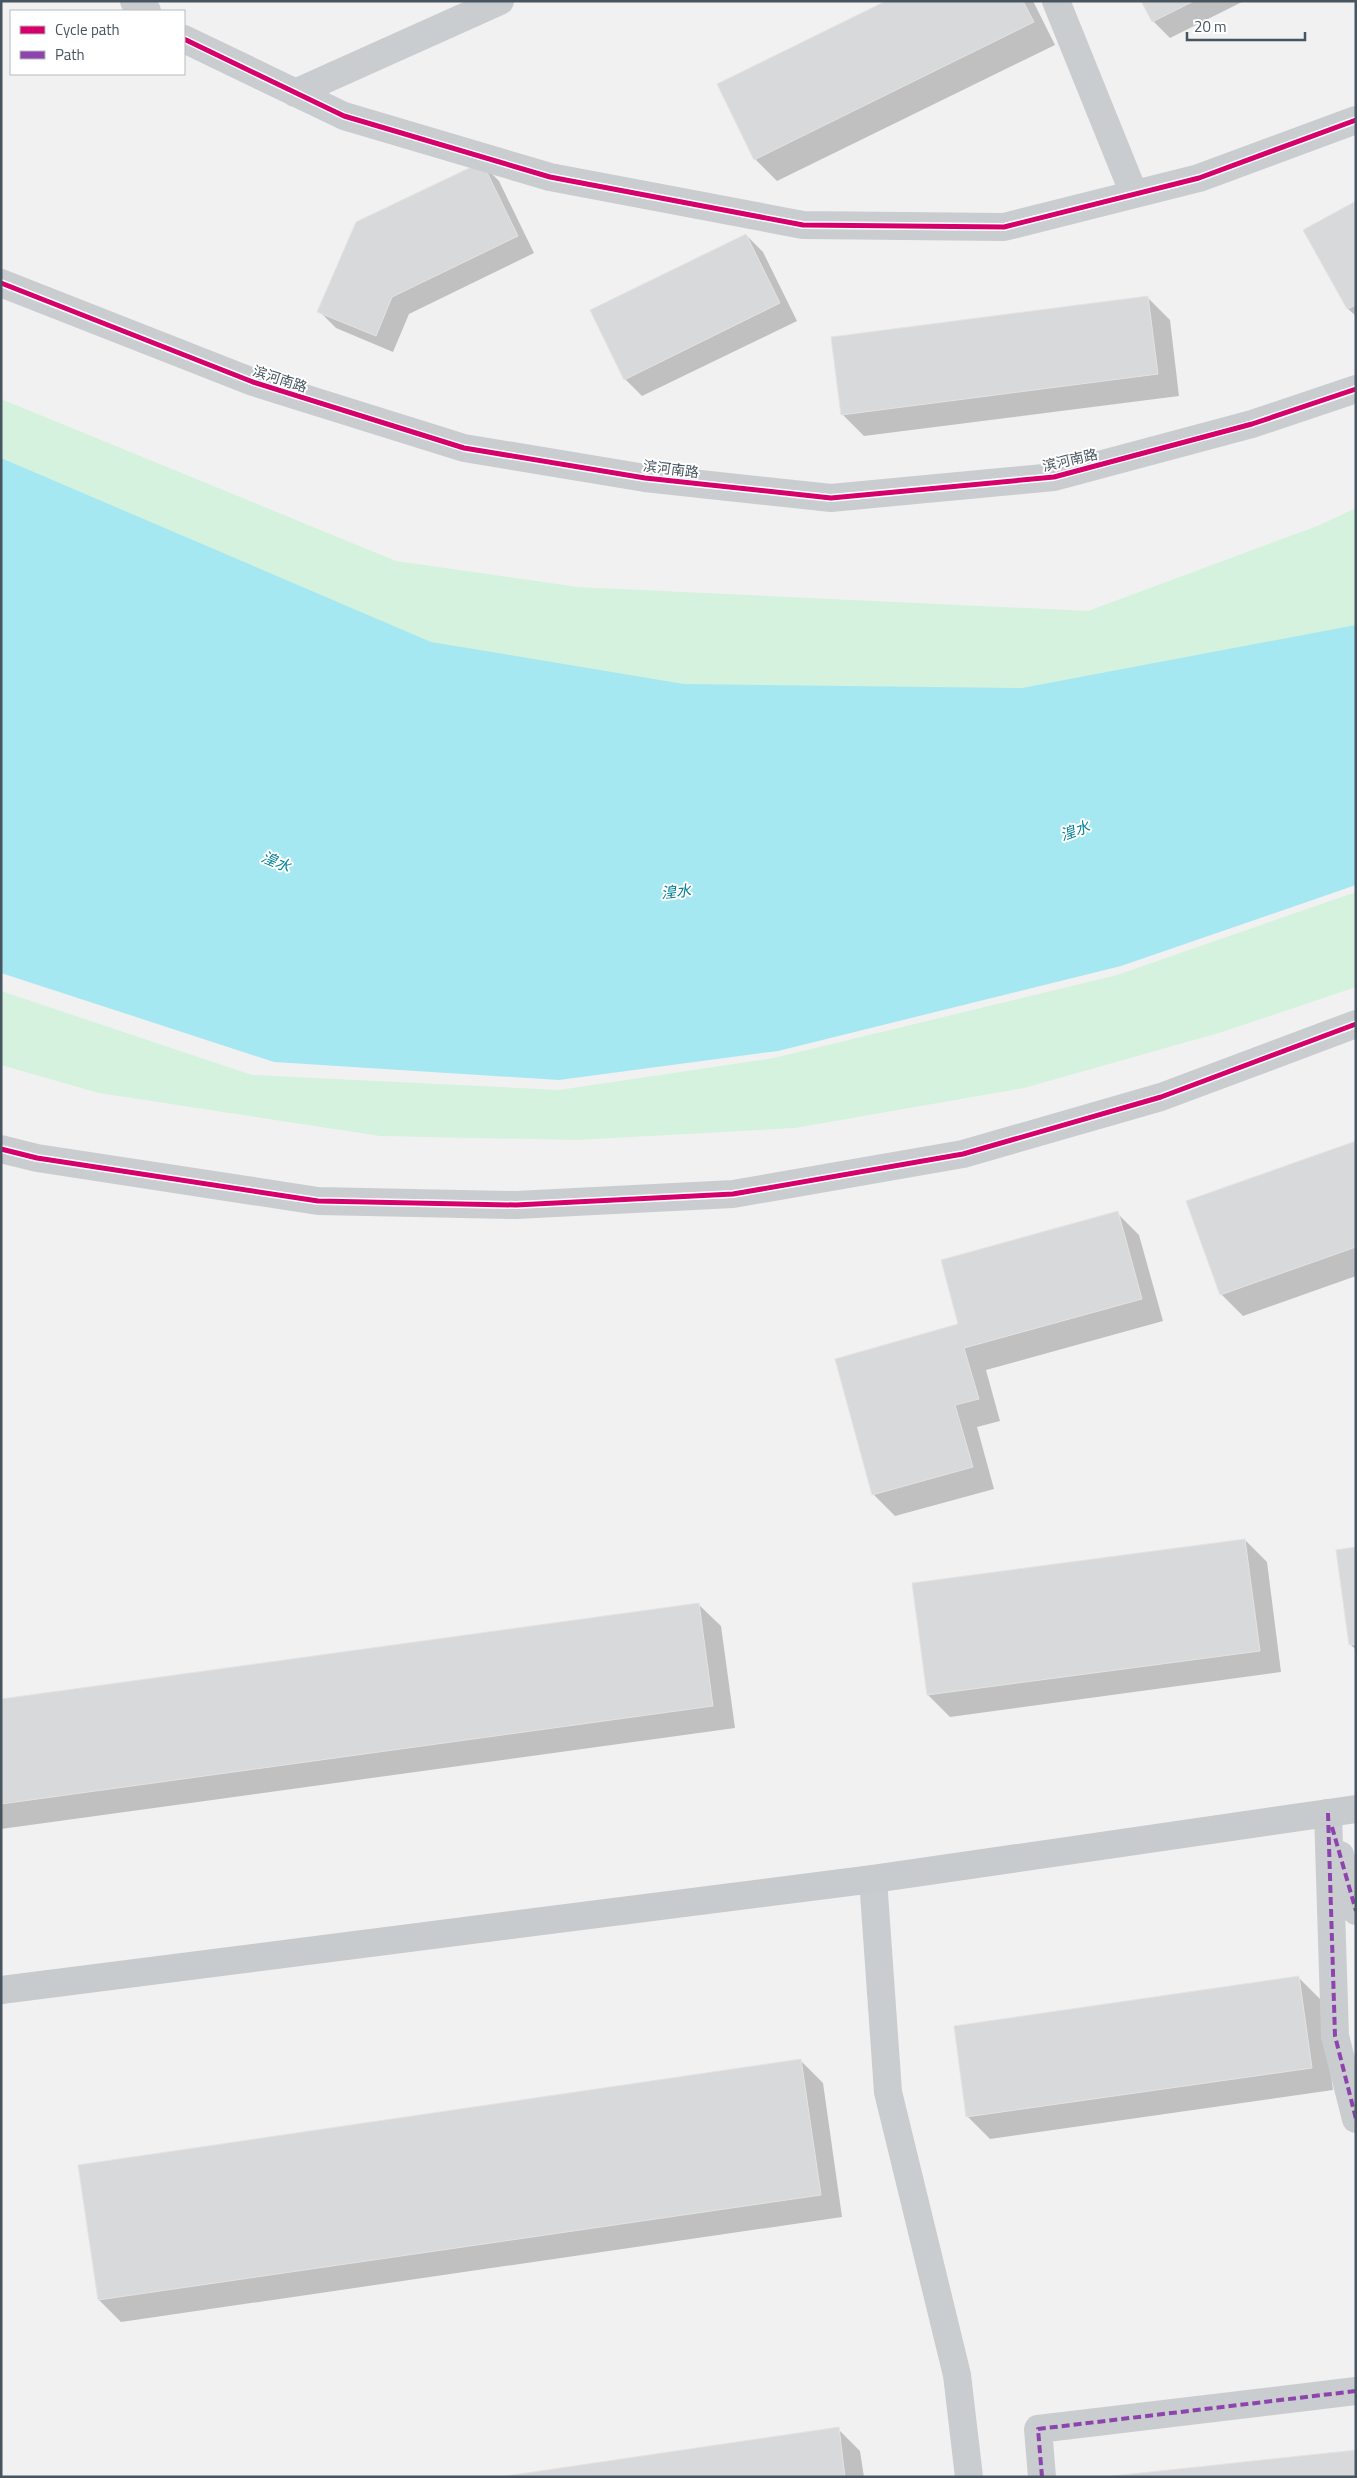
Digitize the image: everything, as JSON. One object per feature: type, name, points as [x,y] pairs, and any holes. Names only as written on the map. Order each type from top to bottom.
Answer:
[{"type":"main road","points":[[1,1990],[873,1878],[1356,1809]]},
{"type":"street","points":[[134,1],[146,10]]},
{"type":"street","points":[[295,92],[500,1]]},
{"type":"street","points":[[1056,1],[1134,194]]},
{"type":"street","points":[[185,39],[344,116],[550,177],[803,225],[1004,226],[1200,178],[1356,120]]},
{"type":"street","name":"滨河南路","points":[[1,283],[253,382],[464,448],[645,478],[831,498],[1054,477],[1252,424],[1356,389]]},
{"type":"street","points":[[1,1149],[37,1158],[318,1201],[516,1205],[734,1194],[962,1154],[1161,1097],[1356,1024]]},
{"type":"street","points":[[1328,1813],[1356,1912]]},
{"type":"street","points":[[1328,1813],[1335,2036],[1356,2119]]},
{"type":"street","points":[[873,1878],[888,2092],[957,2375],[969,2477]]},
{"type":"street","points":[[1042,2477],[1038,2428],[1356,2391]]},
{"type":"green space","points":[[1,399],[396,561],[578,587],[1088,611],[1320,525],[1356,508],[1356,646],[1027,708],[689,704],[436,662],[1,476]]},
{"type":"green space","points":[[1356,892],[1356,987],[1222,1032],[1024,1088],[795,1128],[577,1140],[380,1136],[99,1093],[1,1065],[1,991],[252,1075],[559,1090],[774,1058],[1117,975]]},
{"type":"water","name":"湟水","points":[[1,458],[431,642],[684,684],[1022,688],[1356,625],[1356,885],[1121,966],[778,1051],[559,1080],[274,1062],[1,973]]},
{"type":"building","points":[[886,1],[1023,1],[1034,22],[754,160],[717,84]]},
{"type":"building","points":[[1141,1],[1194,1],[1152,22]]},
{"type":"building","points":[[482,162],[518,236],[392,297],[376,336],[317,312],[356,222]]},
{"type":"building","points":[[1356,201],[1356,305],[1347,309],[1303,230]]},
{"type":"building","points":[[746,234],[780,303],[624,380],[590,310]]},
{"type":"building","points":[[1148,296],[1158,374],[841,415],[831,337]]},
{"type":"building","points":[[1356,1141],[1356,1247],[1220,1295],[1186,1201]]},
{"type":"building","points":[[1118,1211],[1142,1299],[964,1348],[979,1399],[955,1405],[973,1467],[872,1495],[835,1359],[958,1324],[941,1260]]},
{"type":"building","points":[[1245,1539],[1260,1651],[927,1695],[912,1583]]},
{"type":"building","points":[[1356,1547],[1356,1644],[1349,1645],[1336,1550]]},
{"type":"building","points":[[699,1603],[713,1706],[1,1804],[1,1699]]},
{"type":"building","points":[[1299,1976],[1312,2068],[966,2117],[954,2026]]},
{"type":"building","points":[[801,2059],[821,2195],[98,2300],[78,2165]]},
{"type":"building","points":[[839,2427],[845,2477],[499,2477]]},
{"type":"building","points":[[1356,2450],[1356,2477],[1103,2477]]},
{"type":"marked path","points":[[1328,1813],[1335,2036],[1356,2119]]},
{"type":"marked path","points":[[1332,1827],[1356,1911]]},
{"type":"marked path","points":[[1042,2477],[1038,2429],[1356,2391]]},
{"type":"cycle path","points":[[185,39],[344,116],[550,177],[803,225],[1004,227],[1199,178],[1356,120]]},
{"type":"cycle path","points":[[1,283],[253,382],[464,448],[645,478],[831,498],[1054,477],[1252,424],[1356,389]]},
{"type":"cycle path","points":[[1,1149],[37,1158],[318,1201],[516,1205],[733,1194],[963,1154],[1161,1097],[1356,1024]]}]
